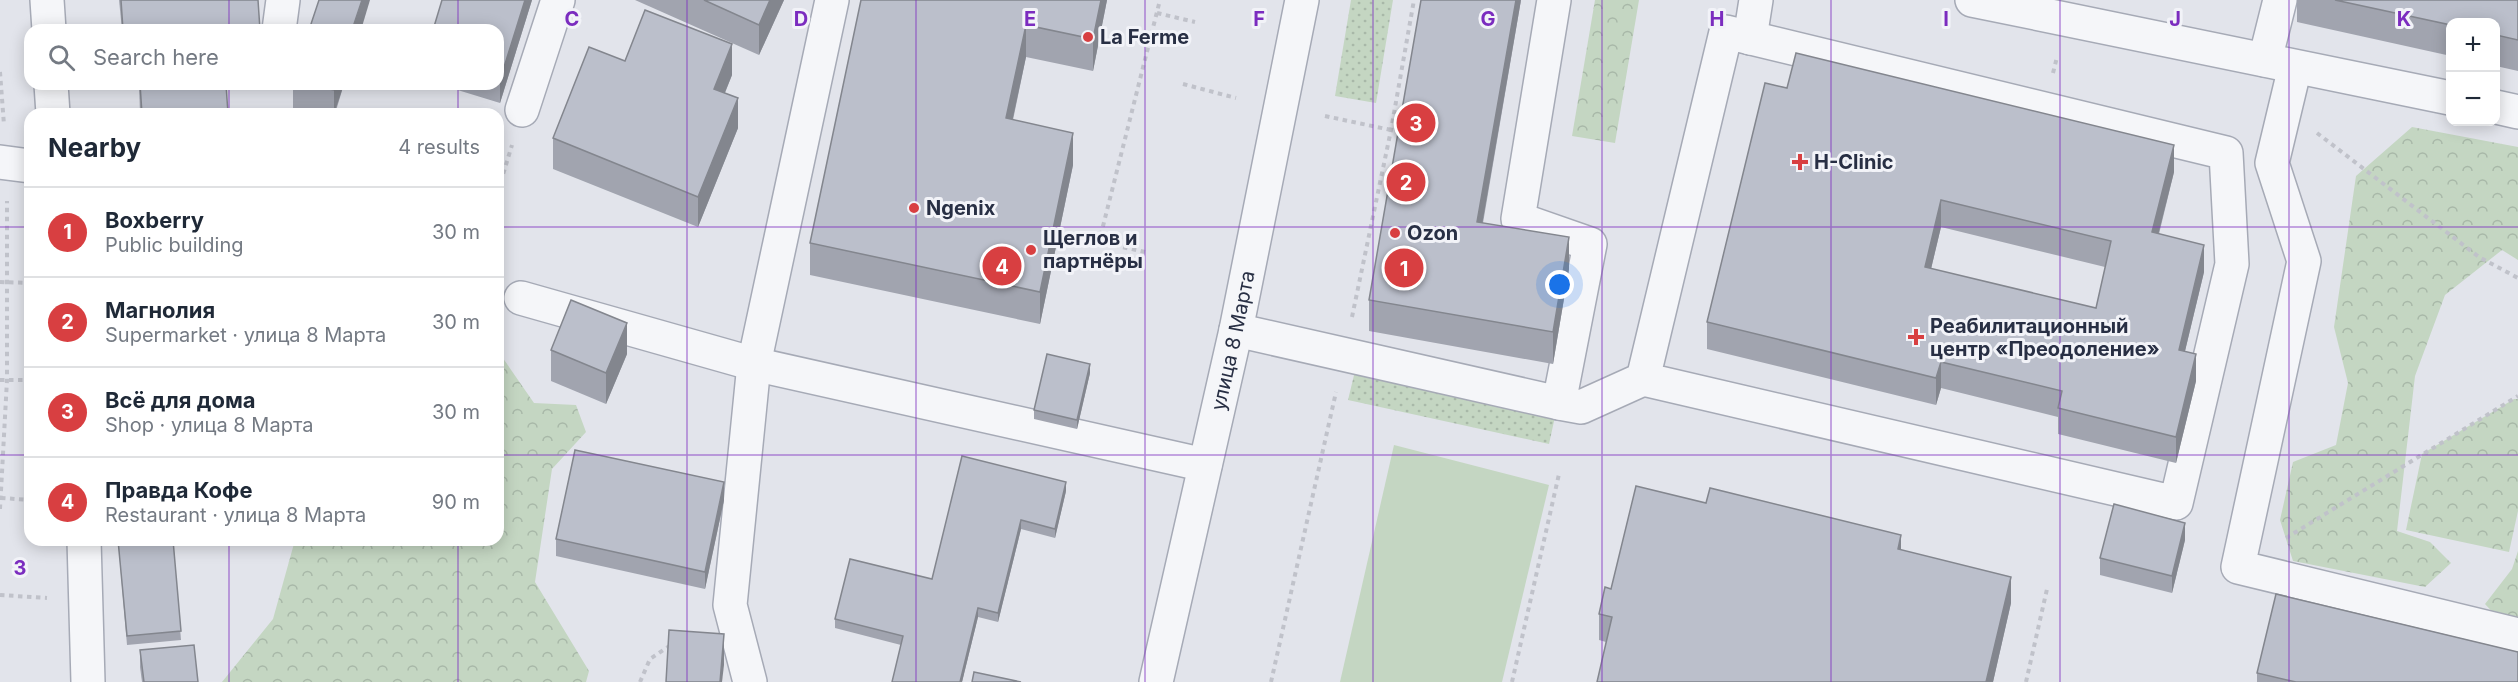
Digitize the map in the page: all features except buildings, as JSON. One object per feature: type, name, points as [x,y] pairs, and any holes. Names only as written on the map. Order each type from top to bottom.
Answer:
[{"type":"street","points":[[47,0],[49,24]]},
{"type":"street","points":[[280,24],[283,0]]},
{"type":"street","points":[[522,110],[558,0]]},
{"type":"street","points":[[750,682],[730,605],[754,364],[832,0]]},
{"type":"street","name":"улица 8 Марта","points":[[1156,682],[1236,330],[1302,0]]},
{"type":"street","points":[[1554,0],[1518,219],[1590,244],[1559,403]]},
{"type":"street","points":[[1750,38],[1756,0]]},
{"type":"street","points":[[1972,0],[2446,97]]},
{"type":"street","points":[[2280,0],[2280,63],[2285,108],[2272,163],[2304,261],[2238,567],[2518,635]]},
{"type":"street","points":[[1236,330],[1581,407],[1643,379],[2176,503],[2232,264],[2226,153],[1726,32],[1643,379]]},
{"type":"street","points":[[51,90],[53,108]]},
{"type":"street","points":[[2500,108],[2518,112]]},
{"type":"street","points":[[520,298],[754,364],[1205,465]]},
{"type":"street","points":[[84,546],[88,682]]},
{"type":"path","points":[[1145,252],[1099,242],[1160,0]]},
{"type":"path","points":[[1271,682],[1345,353],[1391,130],[1414,0]]},
{"type":"path","points":[[1158,13],[1195,22]]},
{"type":"path","points":[[0,72],[12,164],[7,380],[0,509]]},
{"type":"path","points":[[1183,84],[1236,98]]},
{"type":"path","points":[[2285,108],[2479,257],[2518,278]]},
{"type":"path","points":[[504,171],[522,110]]},
{"type":"path","points":[[1325,116],[1391,130]]},
{"type":"path","points":[[0,282],[24,283]]},
{"type":"path","points":[[0,380],[24,380]]},
{"type":"path","points":[[2238,567],[2518,396]]},
{"type":"path","points":[[1512,682],[1559,474]]},
{"type":"path","points":[[0,498],[24,500]]},
{"type":"path","points":[[2026,682],[2048,590]]},
{"type":"path","points":[[0,595],[87,601]]},
{"type":"path","points":[[640,682],[650,659],[677,641]]},
{"type":"green space","points":[[1351,0],[1393,0],[1376,103],[1335,96]]},
{"type":"green space","points":[[1595,0],[1639,0],[1615,143],[1572,136]]},
{"type":"green space","points":[[2412,127],[2518,147],[2518,260],[2502,250],[2445,295],[2415,376],[2397,531],[2430,542],[2451,563],[2425,587],[2293,561],[2280,520],[2293,462],[2336,445],[2348,383],[2334,327],[2356,176]]},
{"type":"green space","points":[[504,360],[534,403],[576,405],[586,432],[552,469],[535,582],[589,671],[586,682],[222,682],[273,619],[293,546],[504,546]]},
{"type":"green space","points":[[1356,367],[1556,412],[1549,444],[1348,400]]},
{"type":"green space","points":[[2514,399],[2518,399],[2518,511],[2509,552],[2406,530],[2422,454]]},
{"type":"green space","points":[[1394,445],[1549,485],[1502,682],[1340,682]]},
{"type":"green space","points":[[2518,551],[2518,621],[2499,619],[2485,604],[2512,569]]},
{"type":"place","name":"La Ferme","points":[[1088,37]]},
{"type":"place","name":"Всё для дома","points":[[1416,123]]},
{"type":"place","name":"H-Clinic","points":[[1800,162]]},
{"type":"place","name":"Магнолия","points":[[1406,182]]},
{"type":"place","name":"Ngenix","points":[[914,208]]},
{"type":"place","name":"Ozon","points":[[1395,233]]},
{"type":"place","name":"Щеглов и партнёры","points":[[1031,250]]},
{"type":"place","name":"Правда Кофе","points":[[1002,266]]},
{"type":"place","name":"Boxberry","points":[[1404,268]]},
{"type":"place","name":"Реабилитационный центр «Преодоление»","points":[[1916,337]]}]
